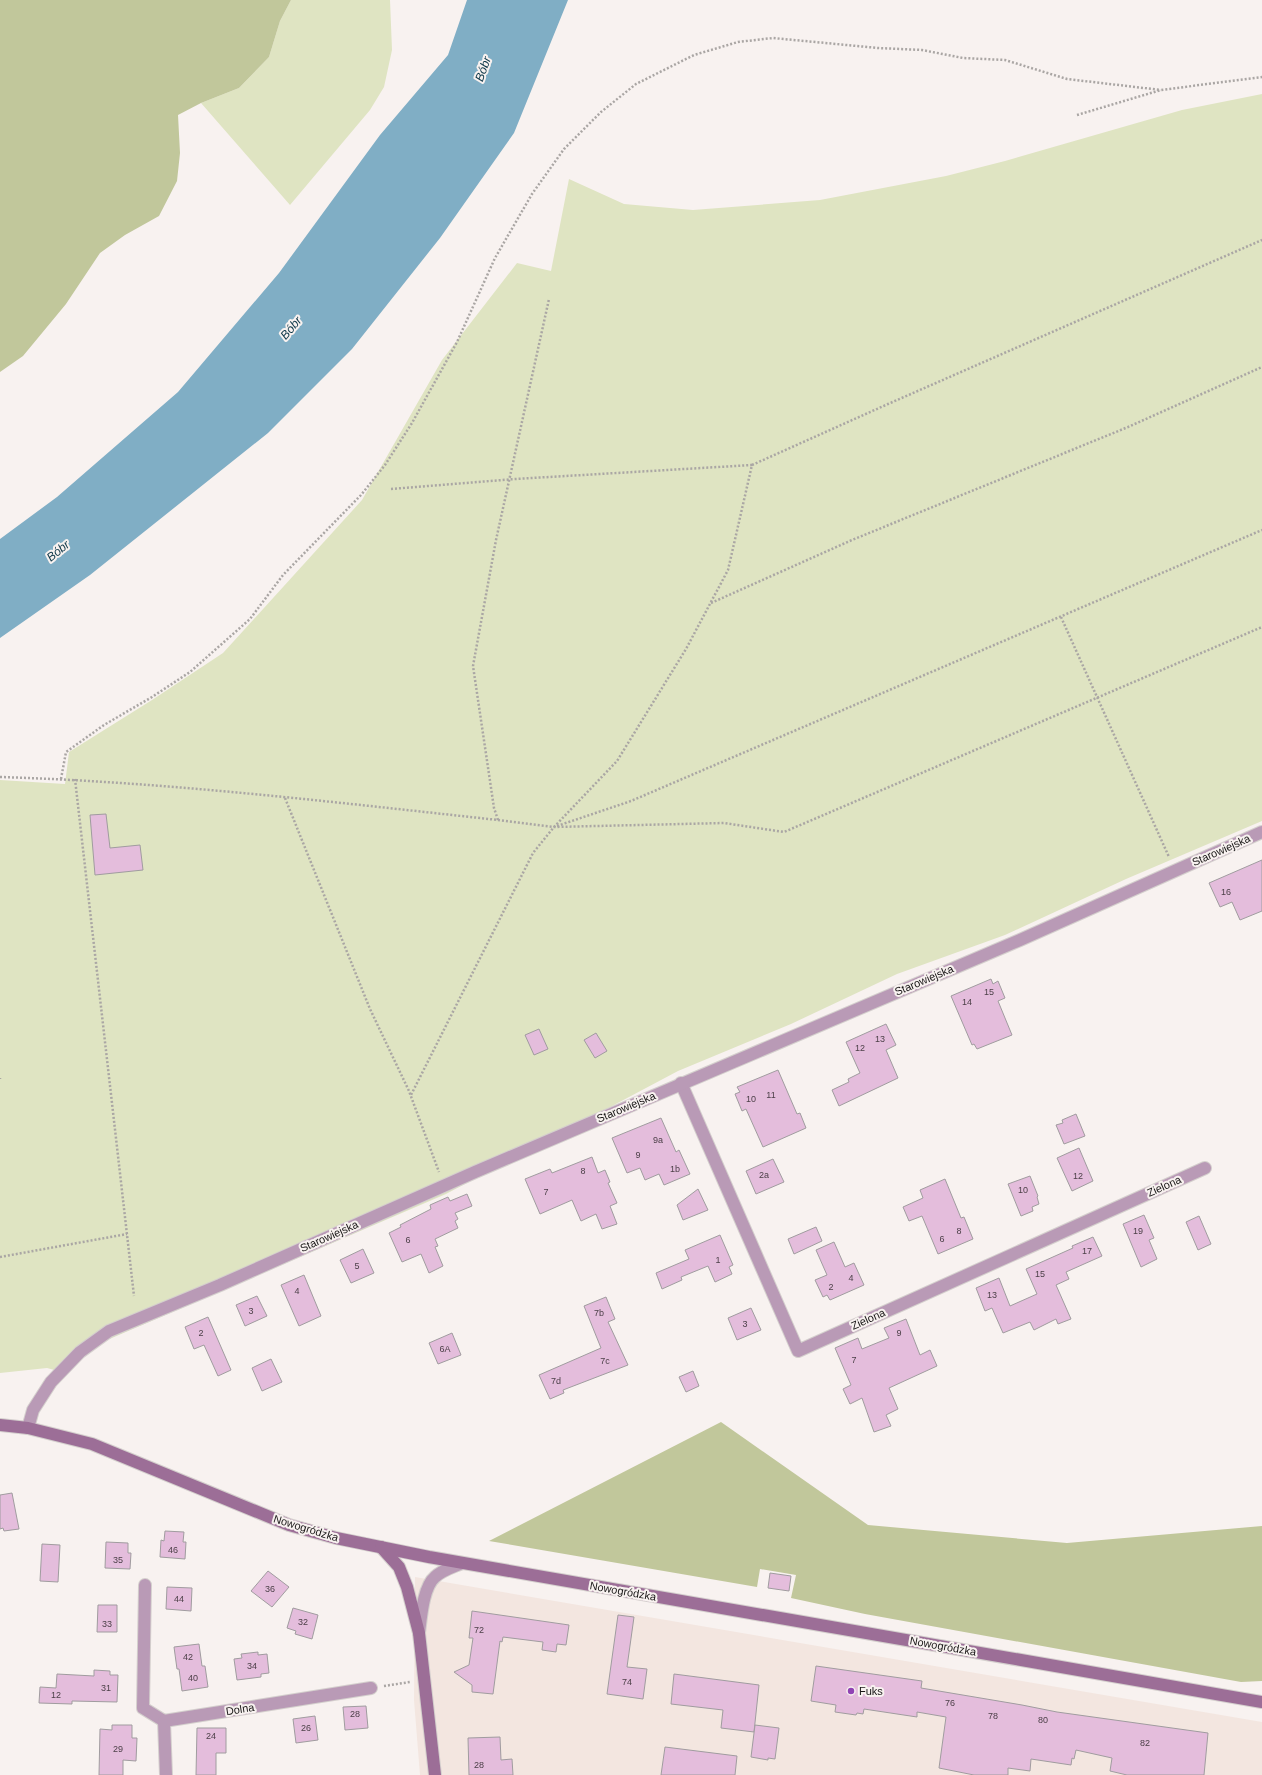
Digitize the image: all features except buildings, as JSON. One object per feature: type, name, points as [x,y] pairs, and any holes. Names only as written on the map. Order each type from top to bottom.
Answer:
[{"type":"main road","name":"Nowogródzka","points":[[0,1425],[28,1428],[92,1444],[289,1525],[336,1538],[462,1563],[1262,1702]]},
{"type":"main road","points":[[381,1547],[399,1567],[407,1587],[419,1633],[434,1775]]},
{"type":"street","name":"Starowiejska","points":[[28,1428],[33,1410],[51,1382],[80,1352],[109,1331],[220,1285],[681,1083],[1020,940],[1262,832]]},
{"type":"street","name":"Zielona","points":[[681,1083],[798,1351],[1205,1168]]},
{"type":"street","points":[[419,1633],[425,1596],[430,1582],[442,1572],[462,1563]]},
{"type":"street","points":[[145,1584],[143,1708],[164,1721],[166,1775]]},
{"type":"street","name":"Dolna","points":[[164,1721],[371,1688]]},
{"type":"path","points":[[61,779],[66,752],[104,725],[152,697],[190,672],[250,619],[283,575],[361,495],[385,465],[412,423],[457,342],[495,258],[532,194],[564,149],[601,112],[636,84],[694,55],[738,42],[773,38],[878,48],[922,50],[963,58],[1005,60],[1067,79],[1161,90]]},
{"type":"path","points":[[1077,115],[1161,90],[1262,77]]},
{"type":"path","points":[[391,489],[510,479],[752,465],[895,400],[1262,240]]},
{"type":"path","points":[[498,820],[494,808],[473,666],[496,540],[549,299]]},
{"type":"path","points":[[710,603],[852,540],[1128,427],[1262,367]]},
{"type":"path","points":[[411,1095],[533,853],[554,827],[617,761],[686,648],[728,570],[752,465]]},
{"type":"path","points":[[554,827],[631,801],[1262,530]]},
{"type":"path","points":[[1061,617],[1175,870]]},
{"type":"path","points":[[0,777],[75,779],[285,798],[554,827],[724,823],[784,832],[1262,627]]},
{"type":"path","points":[[75,779],[134,1296]]},
{"type":"path","points":[[285,798],[370,1009],[411,1095],[444,1186]]},
{"type":"path","points":[[0,1257],[127,1234]]},
{"type":"path","points":[[371,1688],[411,1682]]},
{"type":"shaded area","points":[[415,1577],[1262,1722],[1262,1775],[420,1775],[414,1700]]},
{"type":"green space","points":[[0,0],[291,0],[280,21],[269,57],[239,88],[201,103],[178,115],[180,153],[177,181],[159,216],[125,235],[100,253],[66,304],[23,356],[0,372]]},
{"type":"green space","points":[[291,0],[390,0],[392,50],[384,87],[370,110],[290,205],[201,103],[239,88],[269,57],[280,21]]},
{"type":"green space","points":[[1262,94],[1262,821],[1126,879],[1005,935],[897,974],[791,1024],[678,1071],[446,1194],[84,1350],[58,1371],[47,1368],[0,1373],[0,780],[65,784],[69,752],[223,653],[362,500],[442,360],[517,263],[551,271],[569,179],[624,204],[693,210],[820,200],[946,176],[1005,161],[1182,110]]},
{"type":"green space","points":[[721,1422],[868,1525],[1067,1543],[1262,1526],[1262,1681],[1241,1682],[865,1614],[791,1598],[796,1575],[760,1569],[757,1587],[489,1541]]},
{"type":"water","name":"Bóbr","points":[[467,0],[568,0],[514,133],[440,238],[352,349],[268,433],[90,575],[0,638],[0,539],[57,497],[178,392],[279,273],[380,135],[448,55]]},
{"type":"place","name":"Fuks","points":[[851,1691]]}]
